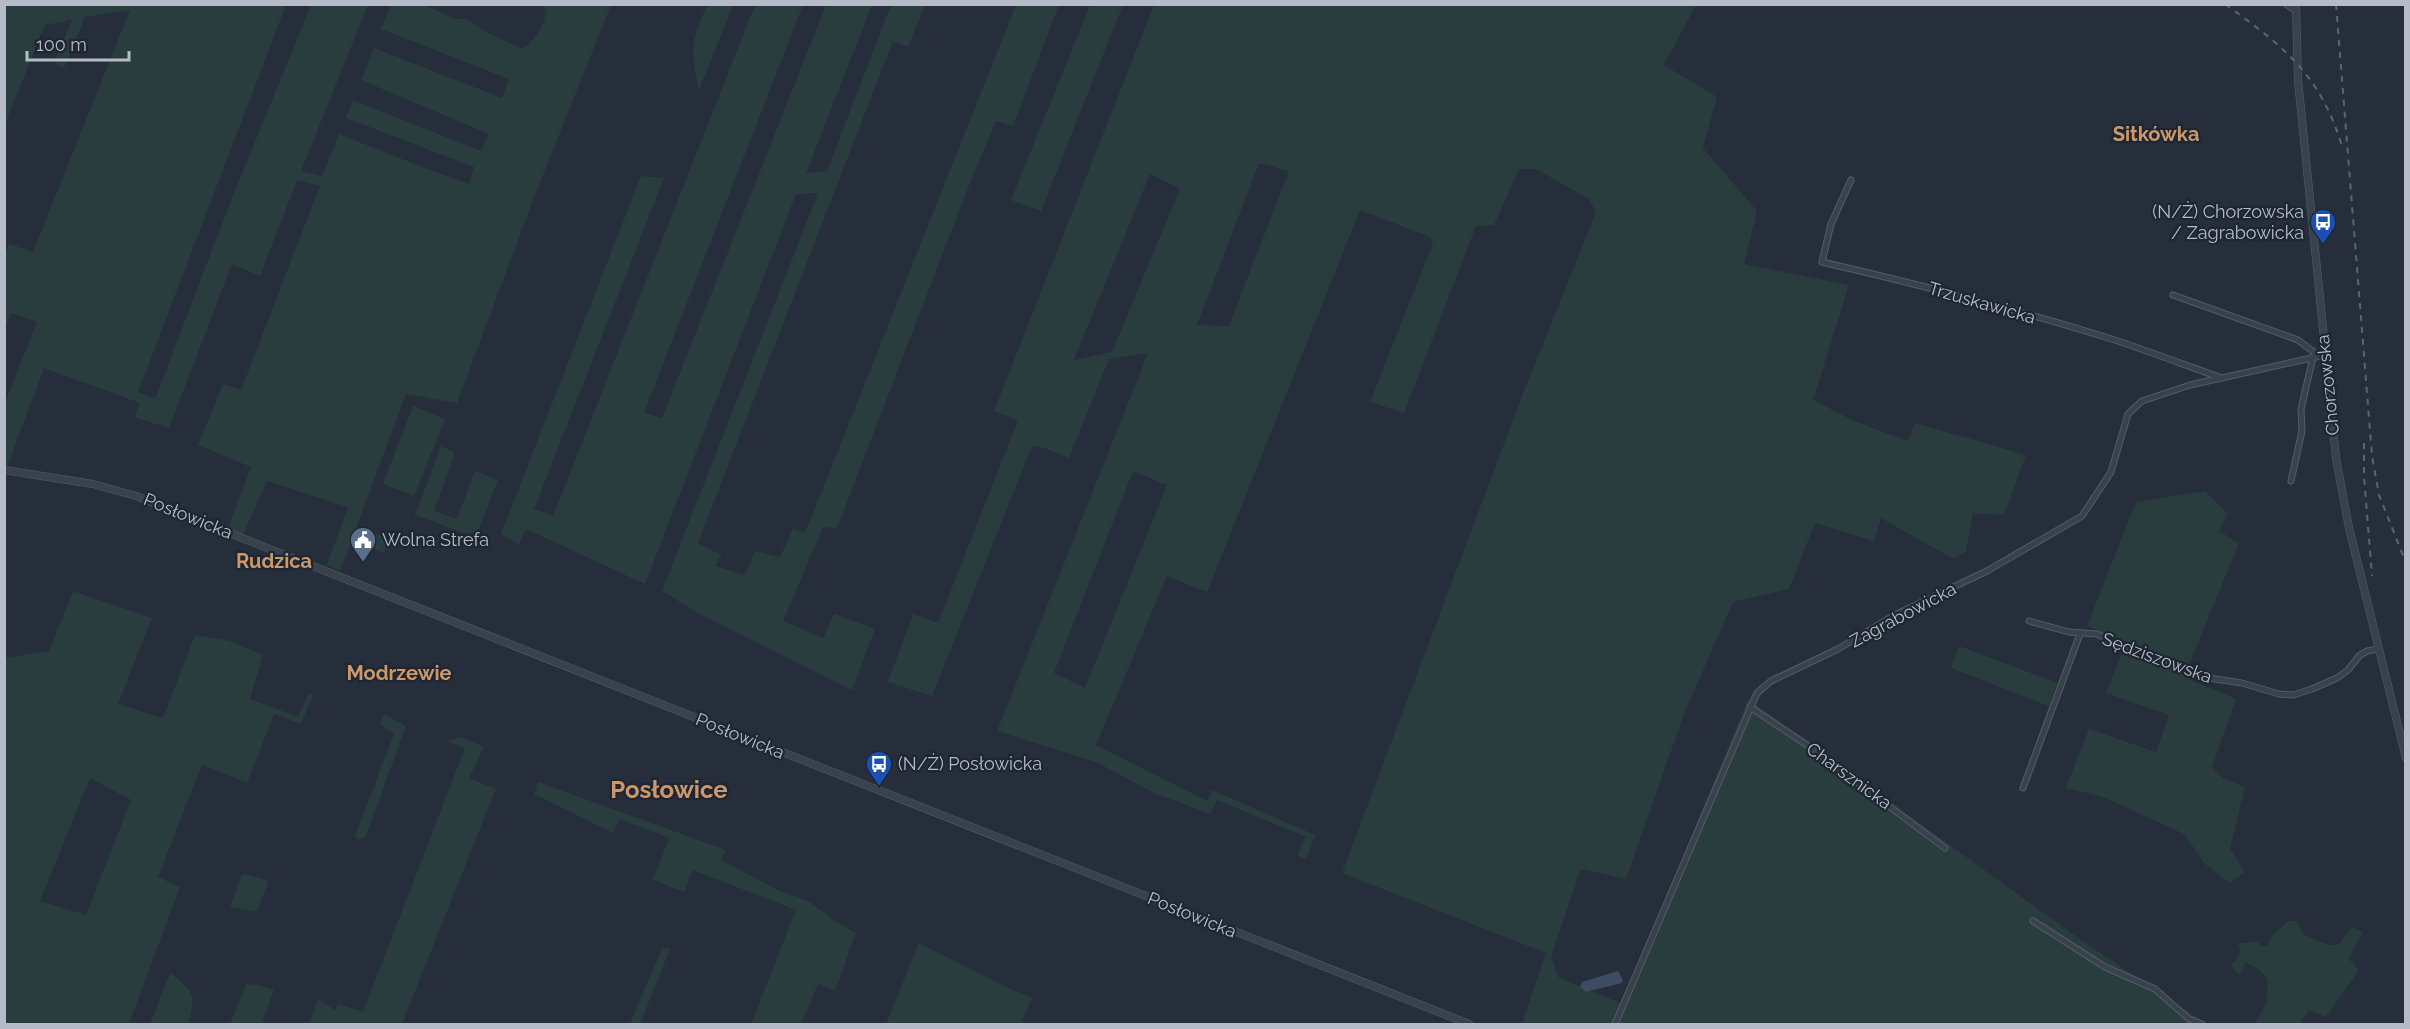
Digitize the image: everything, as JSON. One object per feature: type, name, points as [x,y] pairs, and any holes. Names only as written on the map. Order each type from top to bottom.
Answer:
[{"type":"street","points":[[2286,4],[2296,8]]},
{"type":"street","name":"Chorzowska","points":[[2296,8],[2298,80],[2319,356],[2344,505],[2406,758]]},
{"type":"street","name":"Trzuskawicka","points":[[1851,180],[1831,224],[1822,262],[1918,285],[2118,341],[2224,378]]},
{"type":"street","points":[[2173,295],[2298,340],[2319,356],[2301,409],[2302,430],[2291,481]]},
{"type":"street","name":"Zagrabowicka","points":[[1615,1024],[1757,693],[1771,681],[1838,649],[1893,616],[1988,571],[2082,516],[2111,472],[2128,414],[2142,401],[2224,378],[2319,356]]},
{"type":"street","name":"Posłowicka","points":[[4,470],[93,484],[136,496],[1469,1024]]},
{"type":"street","name":"Sędziszowska","points":[[2029,621],[2080,634],[2097,634],[2130,650],[2209,678],[2242,683],[2279,694],[2293,695],[2337,678],[2348,670],[2359,656],[2367,651],[2379,649]]},
{"type":"street","points":[[2023,788],[2080,634]]},
{"type":"street","name":"Charsznicka","points":[[1750,707],[1807,745],[1945,848]]},
{"type":"street","points":[[2033,921],[2105,967],[2155,989],[2189,1019],[2202,1024]]},
{"type":"shaded area","points":[[5,5],[286,5],[138,392],[155,399],[232,198],[311,5],[368,5],[301,171],[322,176],[339,134],[469,184],[474,167],[346,118],[353,100],[481,151],[489,134],[361,80],[374,48],[502,98],[509,79],[381,29],[391,5],[425,5],[455,19],[467,19],[486,32],[522,49],[539,32],[544,21],[547,9],[539,5],[611,5],[535,195],[457,403],[406,394],[340,571],[327,565],[348,507],[267,481],[243,535],[228,528],[251,467],[198,445],[223,384],[241,390],[320,186],[297,180],[260,276],[232,264],[169,428],[134,417],[140,403],[44,368],[7,467],[5,466],[5,400],[37,322],[11,313],[5,328],[5,255],[9,244],[33,252],[130,10],[85,17],[64,68],[54,62],[72,20],[45,25],[5,124]]},
{"type":"shaded area","points":[[707,5],[733,5],[699,90],[693,46]]},
{"type":"shaded area","points":[[755,5],[803,5],[644,413],[662,418],[826,5],[872,5],[806,173],[827,171],[891,5],[925,5],[908,47],[893,41],[698,543],[721,555],[715,566],[745,575],[755,551],[780,557],[793,529],[805,533],[1016,5],[1059,5],[1013,126],[996,121],[837,528],[823,527],[783,621],[823,638],[834,614],[875,629],[852,690],[696,612],[662,591],[818,193],[796,194],[645,584],[526,529],[519,545],[501,534],[641,176],[664,178],[534,509],[553,516]]},
{"type":"shaded area","points":[[1090,5],[1123,5],[1041,211],[1011,200]]},
{"type":"shaded area","points":[[1154,5],[1696,5],[1664,65],[1717,97],[1703,148],[1757,211],[1744,264],[1849,285],[1813,400],[1854,421],[1908,441],[1915,423],[2026,455],[2004,515],[1973,513],[1966,551],[1953,559],[1881,518],[1874,541],[1815,523],[1789,589],[1733,602],[1684,714],[1626,879],[1581,869],[1551,956],[1558,977],[1622,1004],[1748,699],[2081,940],[2207,1024],[1522,1024],[1546,953],[1342,873],[1524,391],[1596,212],[1589,199],[1536,169],[1519,169],[1494,225],[1476,226],[1404,413],[1370,402],[1433,243],[1430,237],[1360,210],[1207,592],[1167,576],[1096,745],[1207,801],[1212,790],[1315,835],[1306,859],[1297,855],[1306,837],[1217,800],[1210,814],[1154,793],[1096,762],[997,731],[1148,353],[1109,359],[1069,458],[1032,446],[932,696],[888,682],[913,614],[938,623],[1018,420],[994,411]],"holes":[[[1259,163],[1289,171],[1229,326],[1197,325]],[[1150,174],[1180,189],[1112,352],[1074,360]],[[1133,471],[1167,485],[1085,688],[1054,673]]]},
{"type":"shaded area","points":[[413,406],[445,419],[414,496],[383,484]]},
{"type":"shaded area","points":[[441,446],[455,453],[434,511],[457,519],[475,471],[498,480],[478,531],[467,534],[415,515]]},
{"type":"shaded area","points":[[2205,491],[2228,514],[2219,531],[2239,543],[2184,677],[2236,699],[2212,767],[2223,778],[2245,787],[2230,849],[2245,872],[2230,883],[2206,865],[2184,834],[2103,797],[2066,788],[2089,729],[2156,752],[2169,715],[2106,693],[2126,642],[2087,626],[2136,502]]},
{"type":"shaded area","points":[[363,529],[389,538],[384,553],[358,543]]},
{"type":"shaded area","points":[[73,591],[152,618],[118,704],[163,718],[195,635],[230,641],[263,655],[250,699],[298,717],[309,693],[313,695],[301,724],[274,714],[247,783],[204,765],[201,767],[158,877],[180,887],[129,1024],[5,1024],[5,658],[49,651]],"holes":[[[90,778],[131,800],[86,915],[40,901]]]},
{"type":"shaded area","points":[[1959,646],[2057,683],[2049,706],[1951,668]]},
{"type":"shaded area","points":[[384,714],[406,726],[366,836],[359,840],[355,836],[394,734],[380,724]]},
{"type":"shaded area","points":[[462,737],[484,747],[469,778],[496,789],[402,1024],[309,1024],[318,999],[335,1010],[338,1004],[363,1012],[465,748],[447,741]]},
{"type":"shaded area","points":[[538,782],[726,850],[721,860],[778,890],[808,901],[856,933],[835,991],[818,984],[801,1024],[751,1024],[796,910],[693,870],[684,892],[653,880],[669,838],[619,819],[613,833],[534,794]]},
{"type":"shaded area","points":[[242,874],[267,880],[257,912],[230,907]]},
{"type":"shaded area","points":[[2289,921],[2296,921],[2304,935],[2329,945],[2338,945],[2352,927],[2363,932],[2349,959],[2359,970],[2326,1017],[2309,1010],[2299,1024],[2255,1024],[2266,1003],[2268,980],[2261,971],[2246,962],[2240,975],[2234,970],[2232,964],[2241,953],[2238,946],[2240,943],[2257,942],[2263,947],[2267,946],[2271,936]]},
{"type":"shaded area","points":[[919,943],[1032,998],[1021,1024],[886,1024]]},
{"type":"shaded area","points":[[662,948],[670,949],[640,1024],[630,1024]]},
{"type":"shaded area","points":[[170,973],[184,984],[191,994],[192,1006],[188,1024],[150,1024]]},
{"type":"shaded area","points":[[246,984],[260,985],[274,990],[261,1024],[230,1024]]},
{"type":"water","points":[[1618,971],[1623,980],[1622,983],[1586,992],[1580,987],[1582,982]]},
{"type":"railway","points":[[2225,4],[2282,48],[2297,64],[2323,99],[2342,146]]},
{"type":"railway","points":[[2336,4],[2372,456],[2379,495],[2406,563]]},
{"type":"railway","points":[[2364,443],[2364,476],[2372,576]]},
{"type":"place","name":"(N/Ż) Chorzowska / Zagrabowicka","points":[[2323,245]]},
{"type":"place","name":"Wolna Strefa","points":[[363,563]]},
{"type":"place","name":"(N/Ż) Posłowicka","points":[[879,787]]},
{"type":"district","name":"Sitkówka","points":[[2156,134]]},
{"type":"district","name":"Rudzica","points":[[274,561]]},
{"type":"district","name":"Modrzewie","points":[[399,673]]},
{"type":"district","name":"Posłowice","points":[[669,790]]}]
